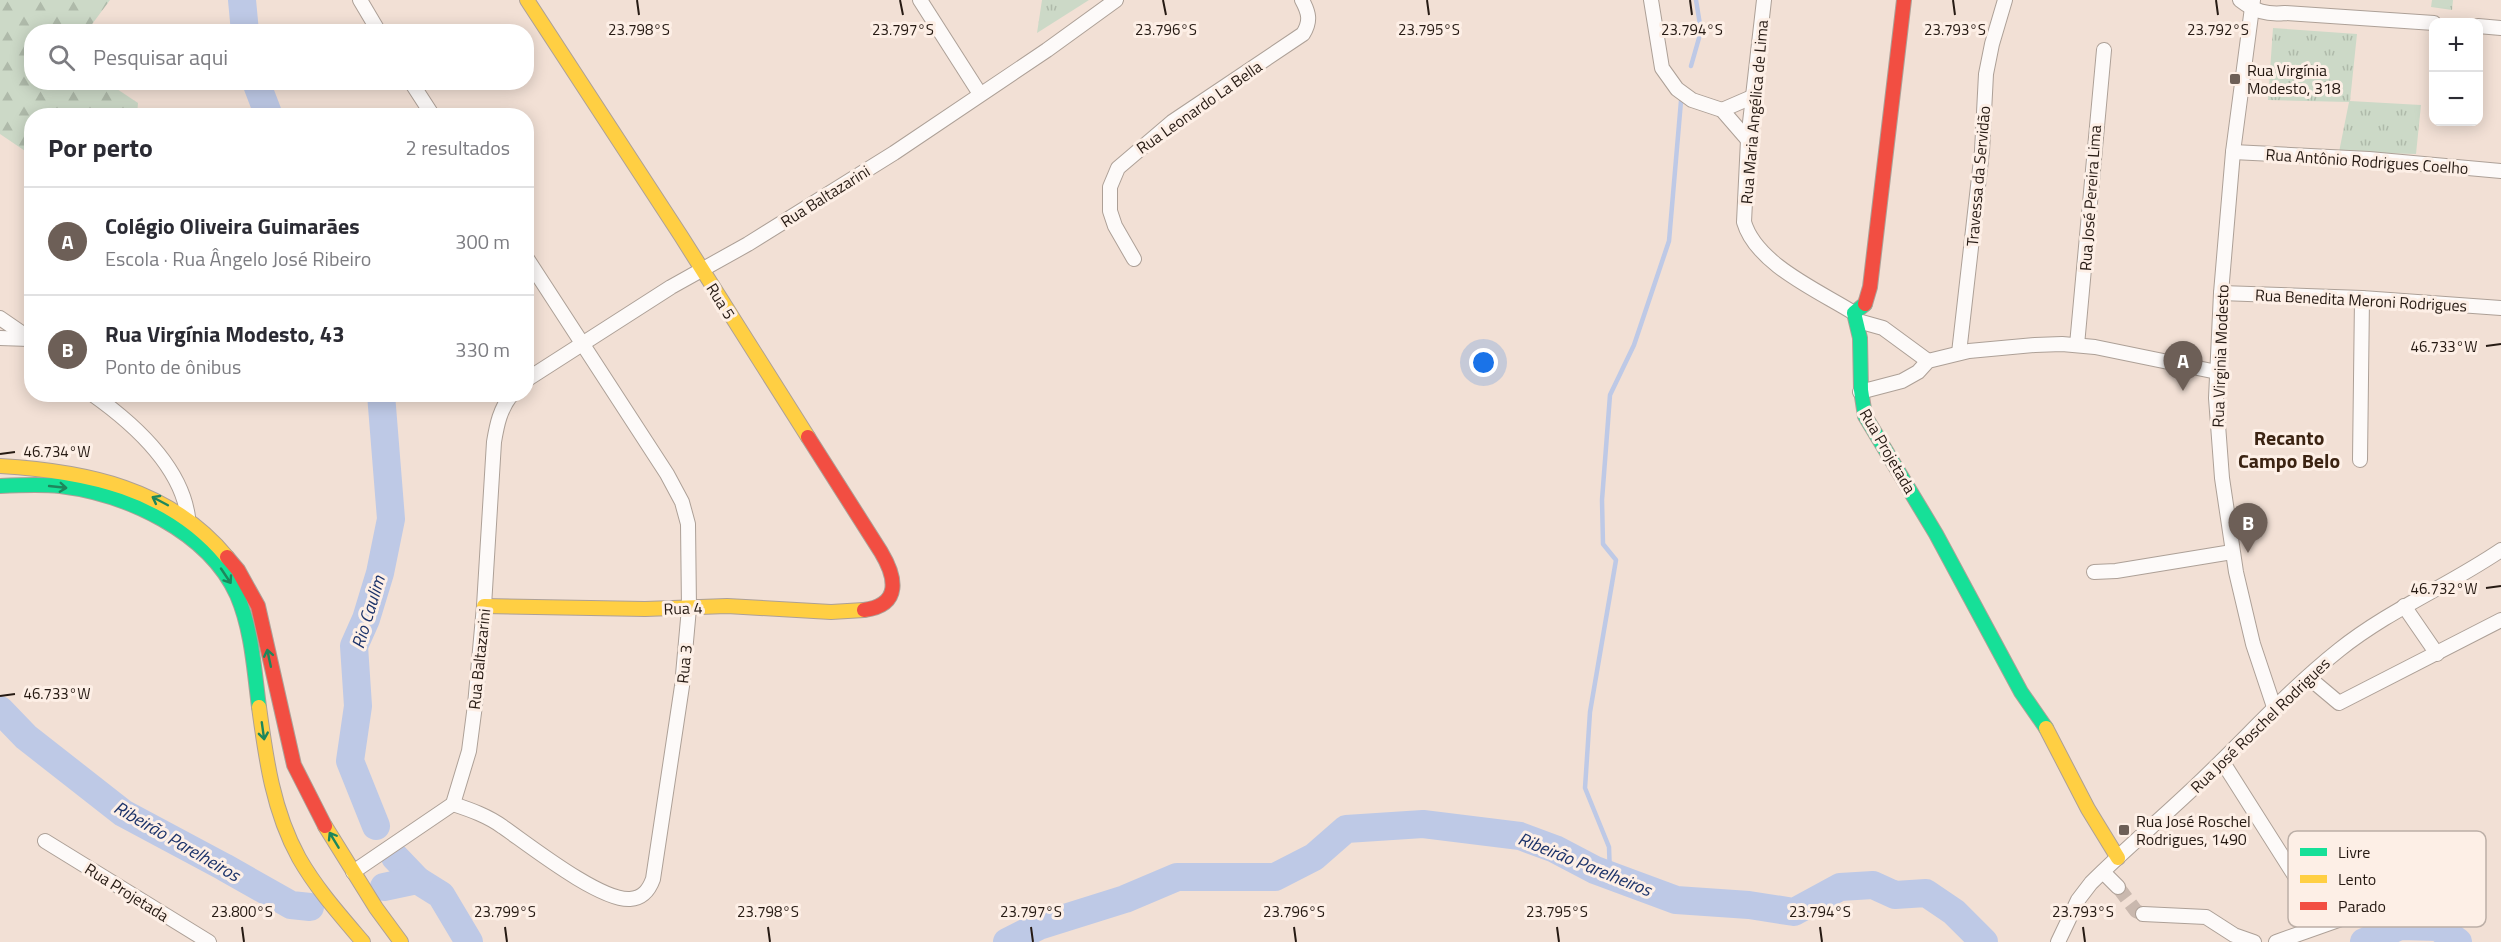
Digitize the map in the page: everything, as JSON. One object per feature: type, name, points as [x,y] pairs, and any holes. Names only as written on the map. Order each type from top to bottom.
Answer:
[{"type":"street","points":[[360,0],[374,24]]},
{"type":"street","name":"Rua 5","points":[[527,0],[888,563],[894,580],[891,595],[882,605]]},
{"type":"street","points":[[920,0],[980,94]]},
{"type":"street","name":"Rua Baltazarini","points":[[534,375],[894,153],[1047,50],[1116,0]]},
{"type":"street","name":"Rua Leonardo La Bella","points":[[1134,259],[1115,226],[1110,211],[1110,187],[1118,168],[1172,122],[1303,34],[1307,28],[1309,16],[1302,0]]},
{"type":"street","points":[[1651,0],[1662,68],[1667,76],[1677,89],[1692,100],[1722,110],[1748,140]]},
{"type":"street","name":"Rua Maria Angélica de Lima","points":[[1764,0],[1748,140],[1744,222],[1753,242],[1796,277],[1856,317],[1883,328],[1928,361]]},
{"type":"street","points":[[1856,317],[1865,304],[1870,287],[1904,0]]},
{"type":"street","name":"Travessa da Servidão","points":[[1959,353],[1982,151],[1986,74],[2005,0]]},
{"type":"street","points":[[2240,0],[2273,14],[2429,23]]},
{"type":"street","name":"Rua Virginia Modesto","points":[[2252,5],[2233,152],[2221,293],[2216,398],[2222,478],[2232,552],[2253,644],[2274,707]]},
{"type":"street","points":[[2483,26],[2501,28]]},
{"type":"street","name":"Rua José Pereira Lima","points":[[2077,345],[2104,50]]},
{"type":"street","points":[[416,90],[428,108]]},
{"type":"street","points":[[1722,110],[1752,97]]},
{"type":"street","name":"Rua Antônio Rodrigues Coelho","points":[[2233,152],[2369,159],[2501,171]]},
{"type":"street","name":"Rua 3","points":[[453,804],[485,816],[528,847],[590,885],[623,898],[638,897],[644,894],[653,879],[682,686],[689,608],[688,524],[682,502],[655,455],[534,269]]},
{"type":"street","name":"Rua Benedita Meroni Rodrigues","points":[[2221,293],[2362,298],[2501,309]]},
{"type":"street","points":[[2360,460],[2362,298]]},
{"type":"street","name":"Rua Projetada","points":[[1856,317],[1862,337],[1860,392],[1865,416],[1936,534],[2021,692],[2044,725],[2098,827],[2118,858]]},
{"type":"street","points":[[0,318],[24,336]]},
{"type":"street","points":[[0,338],[24,340]]},
{"type":"street","points":[[1860,392],[1902,381],[1918,372],[1928,361],[1959,353],[2035,345],[2077,345],[2217,372]]},
{"type":"street","points":[[102,402],[130,424],[167,466],[182,491],[188,517]]},
{"type":"street","name":"Rua Baltazarini","points":[[453,804],[469,751],[484,606],[494,442],[497,423],[506,402]]},
{"type":"street","points":[[0,466],[44,468],[82,474],[122,485],[155,498],[188,517],[233,560],[248,582],[258,606],[294,765],[317,813],[353,872],[368,914],[401,942]]},
{"type":"street","points":[[0,486],[61,486],[100,495],[140,510],[180,531],[221,568],[237,596],[248,627],[272,783],[295,821],[292,846],[325,896],[363,942]]},
{"type":"street","name":"Rua José Roschel Rodrigues","points":[[2058,942],[2078,900],[2103,872],[2222,761],[2274,707],[2338,650],[2404,606],[2501,550]]},
{"type":"street","points":[[2094,572],[2115,571],[2232,552]]},
{"type":"street","name":"Rua 4","points":[[484,606],[554,604],[644,609],[726,606],[851,611],[882,605]]},
{"type":"street","points":[[2404,606],[2437,654]]},
{"type":"street","points":[[2308,677],[2329,697],[2339,703],[2501,620]]},
{"type":"street","points":[[2222,761],[2288,865]]},
{"type":"street","points":[[353,872],[453,804]]},
{"type":"street","points":[[295,821],[317,813]]},
{"type":"street","name":"Rua Projetada","points":[[45,842],[205,941]]},
{"type":"street","points":[[2103,872],[2118,887]]},
{"type":"street","points":[[345,920],[368,914]]},
{"type":"street","points":[[2144,914],[2206,917],[2253,942]]},
{"type":"street","points":[[2276,942],[2319,927]]},
{"type":"green space","points":[[0,0],[110,0],[92,24],[24,24],[24,90],[118,90],[138,103],[138,108],[24,108],[24,150],[0,134]]},
{"type":"green space","points":[[1042,0],[1089,0],[1037,33]]},
{"type":"green space","points":[[2432,0],[2453,0],[2452,10],[2431,7]]},
{"type":"green space","points":[[2273,28],[2357,34],[2350,101],[2421,105],[2416,154],[2339,152],[2349,102],[2268,100]]},
{"type":"waterway","name":"Rio Caulim","points":[[242,0],[244,24]]},
{"type":"waterway","points":[[1691,66],[1701,31],[1696,0]]},
{"type":"waterway","name":"Rio Caulim","points":[[259,90],[266,108]]},
{"type":"waterway","points":[[1610,875],[1609,847],[1585,788],[1590,712],[1616,560],[1603,544],[1602,500],[1610,395],[1634,345],[1669,241],[1681,101]]},
{"type":"waterway","name":"Rio Caulim","points":[[376,826],[350,761],[358,706],[354,646],[366,619],[380,573],[391,519],[382,402]]},
{"type":"waterway","name":"Ribeirão Parelheiros","points":[[0,710],[26,737],[123,813],[291,905],[310,907]]},
{"type":"waterway","name":"Ribeirão Parelheiros","points":[[1007,942],[1039,926],[1125,899],[1177,877],[1275,877],[1314,857],[1346,829],[1423,824],[1520,836],[1555,849],[1595,870],[1676,900],[1749,905],[1794,912],[1840,887],[1873,885],[1895,895],[1926,893],[1954,912],[1984,942]]},
{"type":"waterway","name":"Ribeirão Parelheiros","points":[[395,857],[417,880],[441,895],[469,942]]},
{"type":"waterway","name":"Ribeirão Parelheiros","points":[[384,887],[417,880]]},
{"type":"waterway","name":"Ribeirão Parelheiros","points":[[2364,942],[2398,927]]},
{"type":"waterway","name":"Ribeirão Parelheiros","points":[[2438,927],[2458,942]]},
{"type":"tunnel","points":[[2118,887],[2136,911],[2143,914]]},
{"type":"traffic: fast","points":[[1865,304],[1854,313],[1860,338],[1861,390],[1865,416],[1936,534],[2021,692],[2046,728]]},
{"type":"traffic: fast","points":[[0,486],[60,486],[85,490],[137,507],[186,534],[224,572],[237,595],[252,650],[259,707]]},
{"type":"traffic: slow","points":[[527,0],[681,236],[808,437]]},
{"type":"traffic: slow","points":[[0,466],[94,479],[153,499],[179,514],[204,533],[227,557]]},
{"type":"traffic: slow","points":[[484,606],[645,609],[727,606],[831,612],[864,610]]},
{"type":"traffic: slow","points":[[259,707],[272,784],[290,840],[313,880],[363,942]]},
{"type":"traffic: slow","points":[[2046,728],[2088,809],[2118,858]]},
{"type":"traffic: slow","points":[[325,826],[376,908],[401,942]]},
{"type":"traffic: jam","points":[[1865,304],[1870,287],[1904,0]]},
{"type":"traffic: jam","points":[[808,437],[881,552],[890,571],[892,580],[890,596],[876,607],[864,610]]},
{"type":"traffic: jam","points":[[227,557],[238,570],[258,606],[294,765],[325,826]]},
{"type":"place","name":"Rua Virgínia Modesto, 318","points":[[2235,79]]},
{"type":"place","name":"Colégio Oliveira Guimarães","points":[[2183,391]]},
{"type":"place","name":"Rua Virgínia Modesto, 43","points":[[2248,553]]},
{"type":"place","name":"Rua José Roschel Rodrigues, 1490","points":[[2124,830]]},
{"type":"district","name":"Recanto Campo Belo","points":[[2289,448]]}]
